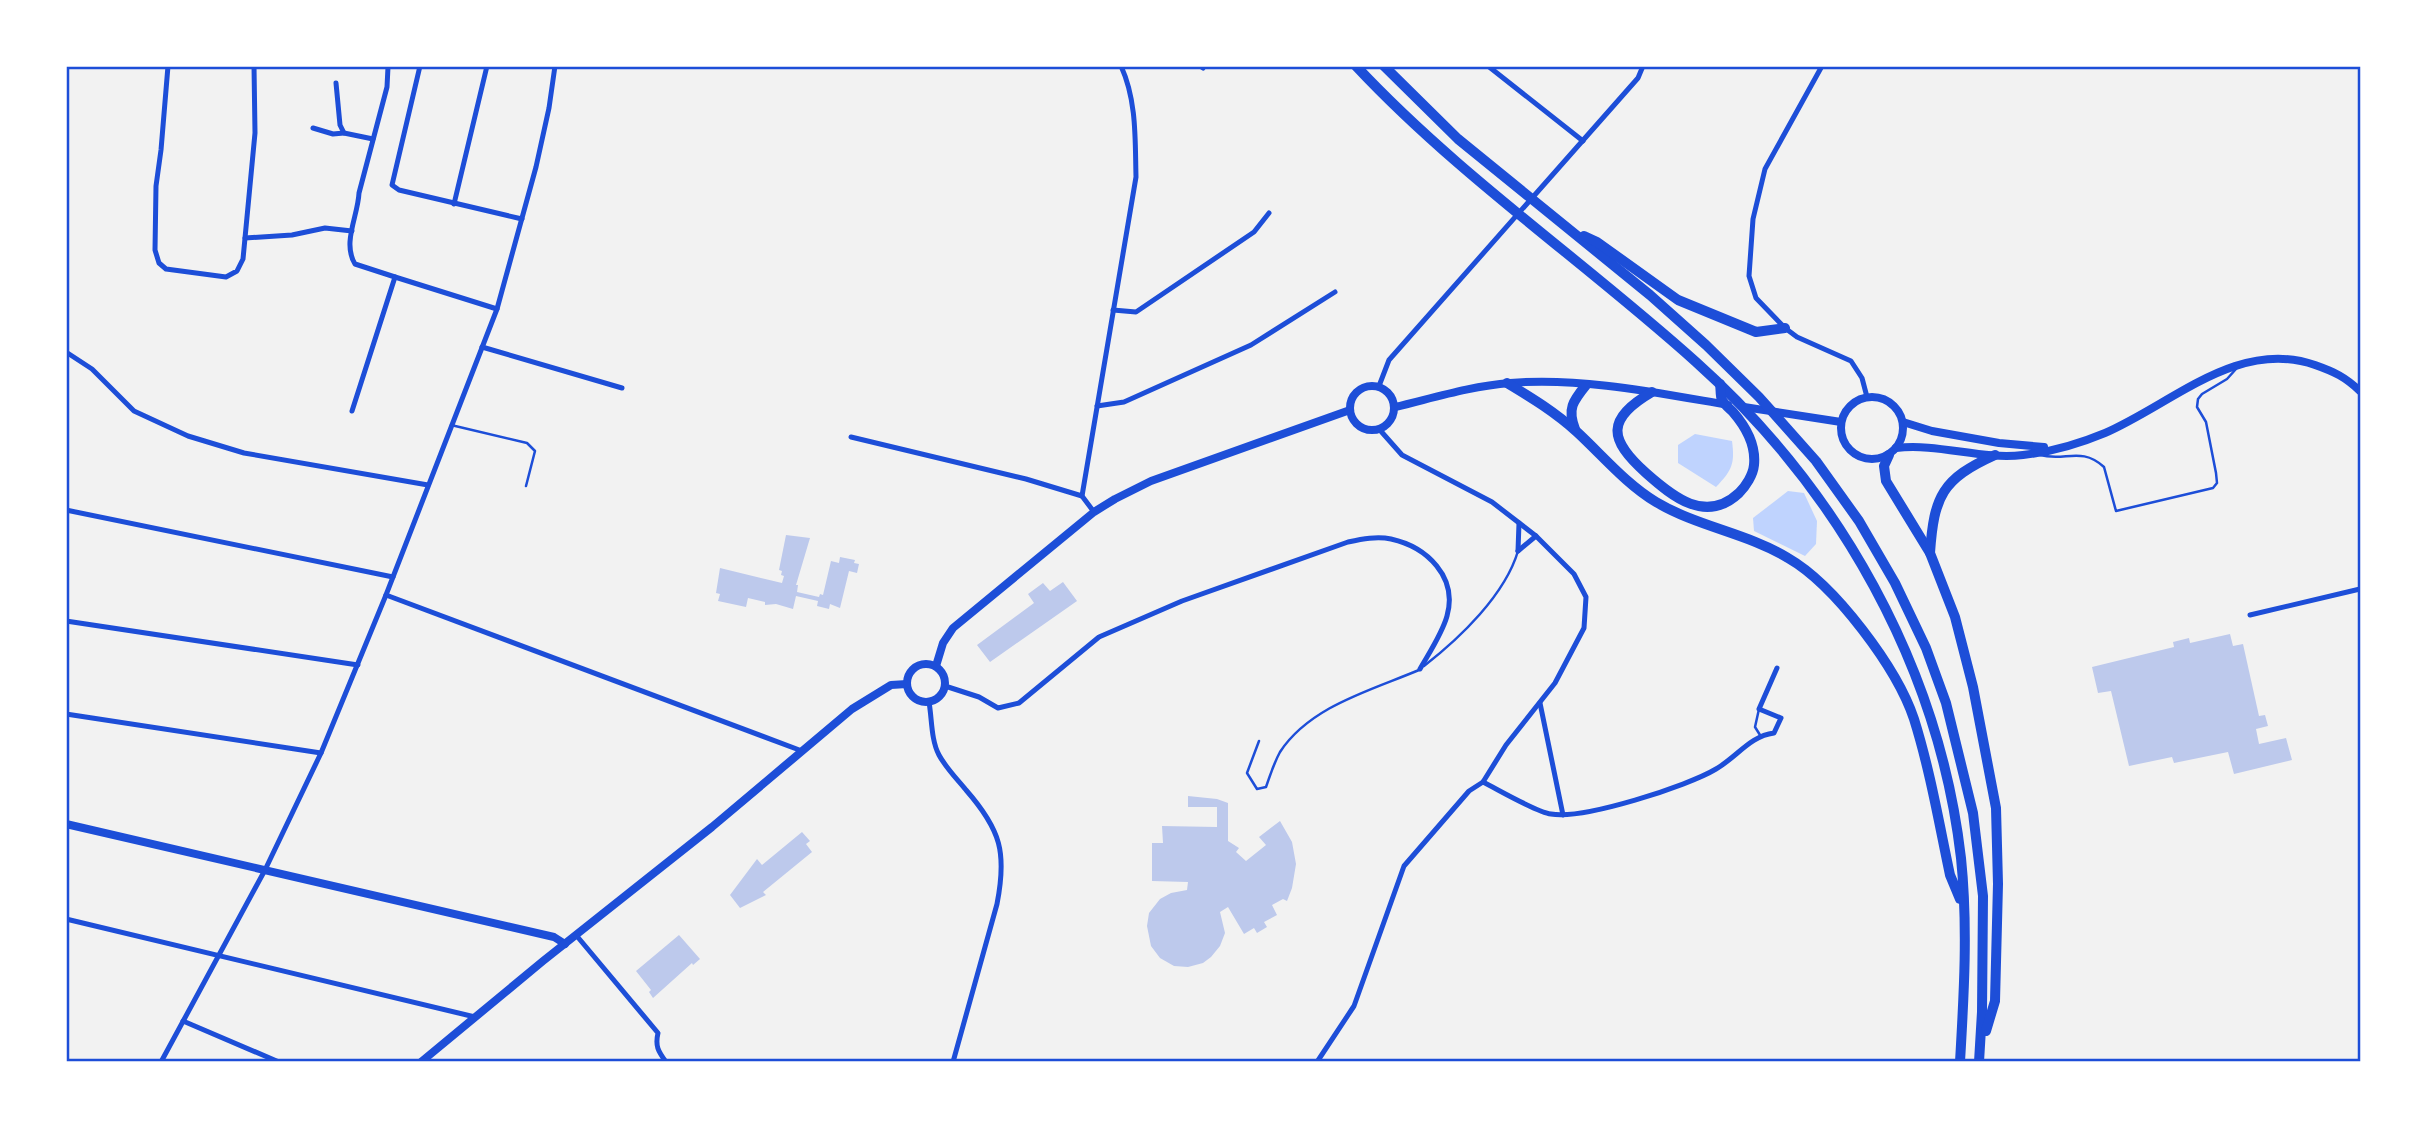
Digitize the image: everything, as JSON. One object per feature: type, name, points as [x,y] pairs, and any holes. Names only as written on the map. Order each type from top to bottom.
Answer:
[{"type":"highway","points":[[1356,66],[1446,153],[1635,309],[1720,384],[1805,478],[1843,531],[1878,592],[1928,709],[1955,816],[1964,908],[1965,979],[1960,1062]]},
{"type":"highway","points":[[1384,66],[1458,139],[1650,295],[1759,397],[1816,461],[1859,521],[1895,583],[1926,648],[1946,703],[1973,813],[1983,896],[1980,1056]]},
{"type":"highway","points":[[1570,230],[1597,242],[1678,300],[1756,332],[1785,328]]},
{"type":"highway","points":[[1507,383],[1544,405],[1655,502],[1691,521],[1734,535],[1788,558],[1809,572],[1841,603],[1880,656],[1913,717],[1950,875],[1964,908]]},
{"type":"highway","points":[[1652,392],[1633,403],[1623,413],[1618,427],[1618,441],[1626,456],[1679,500],[1695,506],[1713,508],[1731,501],[1744,488],[1754,470],[1755,454],[1745,426],[1722,399],[1720,384]]},
{"type":"highway","points":[[1576,431],[1570,417],[1572,407],[1586,385]]},
{"type":"highway","points":[[1893,451],[1884,466],[1885,481],[1930,553],[1955,617],[1973,687],[1996,808],[1998,884],[1995,1001],[1980,1056]]},
{"type":"highway","points":[[1930,553],[1932,519],[1945,489],[1976,463],[1995,455]]},
{"type":"main road","points":[[1893,451],[1902,435],[1903,422],[1900,413],[1886,399],[1867,397],[1850,405],[1841,422],[1844,443],[1850,451],[1869,459],[1893,451],[1931,446],[1995,455],[2032,453],[2055,448],[2106,433],[2210,376],[2257,359],[2277,357],[2303,361],[2343,375],[2361,391]]},
{"type":"main road","points":[[1395,407],[1507,383],[1535,381],[1652,392],[1841,422]]},
{"type":"main road","points":[[1367,385],[1379,386],[1391,394],[1395,407],[1388,425],[1366,430],[1355,422],[1350,410],[1351,399],[1357,390],[1367,385]]},
{"type":"main road","points":[[936,666],[943,643],[953,628],[1094,512],[1151,481],[1350,410]]},
{"type":"main road","points":[[1903,422],[1932,431],[1998,443],[2055,448]]},
{"type":"main road","points":[[916,666],[936,666],[945,677],[946,687],[940,696],[929,702],[914,698],[907,684],[909,674],[916,666]]},
{"type":"main road","points":[[421,1062],[712,827],[852,709],[891,685],[907,684]]},
{"type":"main road","points":[[66,824],[554,937],[565,944]]},
{"type":"street","points":[[167,66],[156,186],[155,250],[159,262],[166,269],[226,277],[237,271],[243,259],[254,133],[254,66]]},
{"type":"street","points":[[388,66],[387,88],[359,193],[349,243],[351,257],[355,264],[497,309]]},
{"type":"street","points":[[420,66],[392,185],[399,190],[522,219]]},
{"type":"street","points":[[454,204],[488,66]]},
{"type":"street","points":[[161,1062],[265,870],[321,753],[386,595],[497,309],[550,108],[555,66]]},
{"type":"street","points":[[1083,496],[1136,177],[1135,124],[1121,66]]},
{"type":"street","points":[[1488,66],[1583,141]]},
{"type":"street","points":[[1379,386],[1389,360],[1583,141],[1637,78],[1643,66]]},
{"type":"street","points":[[1822,66],[1765,169],[1754,219],[1749,276],[1756,298],[1785,328],[1808,343],[1851,361],[1862,378],[1867,397]]},
{"type":"street","points":[[336,83],[340,125],[344,133]]},
{"type":"street","points":[[313,128],[333,134],[344,133],[373,139]]},
{"type":"street","points":[[1113,310],[1136,312],[1254,232],[1269,213]]},
{"type":"street","points":[[245,238],[292,235],[325,228],[352,231]]},
{"type":"street","points":[[352,411],[395,277]]},
{"type":"street","points":[[1097,406],[1124,402],[1251,345],[1335,292]]},
{"type":"street","points":[[482,347],[622,387]]},
{"type":"street","points":[[66,352],[92,369],[134,411],[188,436],[244,453],[428,485]]},
{"type":"street","points":[[1317,1062],[1354,1006],[1404,866],[1469,791],[1483,782],[1506,745],[1555,683],[1584,628],[1586,597],[1574,573],[1536,536],[1492,502],[1402,454],[1379,429]]},
{"type":"street","points":[[851,437],[1002,473],[1083,496],[1094,512]]},
{"type":"street","points":[[66,510],[393,577]]},
{"type":"street","points":[[1518,551],[1519,523]]},
{"type":"street","points":[[1518,551],[1536,536]]},
{"type":"street","points":[[946,687],[979,697],[998,708],[1019,703],[1099,637],[1182,601],[1348,542],[1371,538],[1390,538],[1419,550],[1432,558],[1447,582],[1447,618],[1420,669]]},
{"type":"street","points":[[2250,615],[2361,589]]},
{"type":"street","points":[[386,595],[803,751]]},
{"type":"street","points":[[66,621],[358,665]]},
{"type":"street","points":[[1483,782],[1549,814],[1563,815],[1599,809],[1702,778],[1723,766],[1760,735],[1774,733],[1781,718],[1759,709],[1777,668]]},
{"type":"street","points":[[929,702],[937,752],[979,804],[995,831],[1002,851],[1001,885],[997,904],[953,1062]]},
{"type":"street","points":[[1540,703],[1563,815]]},
{"type":"street","points":[[66,714],[321,753]]},
{"type":"street","points":[[66,919],[475,1017]]},
{"type":"street","points":[[576,935],[658,1033],[658,1051],[666,1062]]},
{"type":"street","points":[[183,1021],[279,1062]]},
{"type":"lane","points":[[2032,453],[2053,458],[2085,455],[2098,462],[2104,467],[2116,511],[2213,488],[2217,483],[2216,473],[2205,419],[2197,407],[2198,399],[2228,379],[2241,364]]},
{"type":"lane","points":[[451,425],[532,446],[535,451],[526,486]]},
{"type":"lane","points":[[1259,741],[1247,773],[1257,789],[1266,787],[1281,751],[1299,730],[1319,715],[1420,669],[1448,648],[1507,578],[1518,551]]},
{"type":"lane","points":[[1759,709],[1755,727],[1760,735]]},
{"type":"water","points":[[1695,434],[1732,441],[1731,466],[1716,487],[1678,463],[1678,445]]},
{"type":"water","points":[[1788,491],[1804,493],[1817,521],[1816,544],[1805,556],[1754,531],[1753,518]]},
{"type":"building","points":[[786,535],[810,538],[796,585],[797,592],[819,597],[820,594],[823,595],[831,561],[839,563],[840,557],[855,560],[854,563],[859,564],[857,573],[849,571],[840,608],[830,604],[829,609],[817,606],[818,601],[796,596],[793,609],[776,604],[765,605],[765,602],[748,598],[746,607],[718,601],[720,594],[716,593],[720,568],[782,583],[784,576],[779,570]]},
{"type":"building","points":[[1063,582],[1077,601],[990,662],[977,645],[1034,603],[1028,594],[1043,583],[1050,591]]},
{"type":"building","points":[[2230,634],[2233,646],[2243,644],[2259,716],[2265,715],[2268,726],[2256,729],[2259,744],[2286,738],[2292,760],[2234,774],[2228,752],[2174,763],[2172,757],[2129,766],[2111,691],[2098,693],[2092,667],[2174,647],[2173,642],[2189,638],[2190,643]]},
{"type":"building","points":[[1188,796],[1228,803],[1228,841],[1239,848],[1236,852],[1246,861],[1266,845],[1259,837],[1280,821],[1292,842],[1296,864],[1287,901],[1283,899],[1272,905],[1277,915],[1264,922],[1267,927],[1257,933],[1254,928],[1244,934],[1228,907],[1220,912],[1225,933],[1220,946],[1203,963],[1188,967],[1174,966],[1160,958],[1151,946],[1147,926],[1149,913],[1160,899],[1171,893],[1187,890],[1188,882],[1152,881],[1152,843],[1163,843],[1162,826],[1217,827],[1217,807],[1188,807]]},
{"type":"building","points":[[802,832],[810,841],[806,844],[812,852],[763,892],[766,895],[740,908],[730,895],[757,859],[762,865]]},
{"type":"building","points":[[679,935],[700,959],[653,998],[649,992],[651,990],[636,971]]}]
